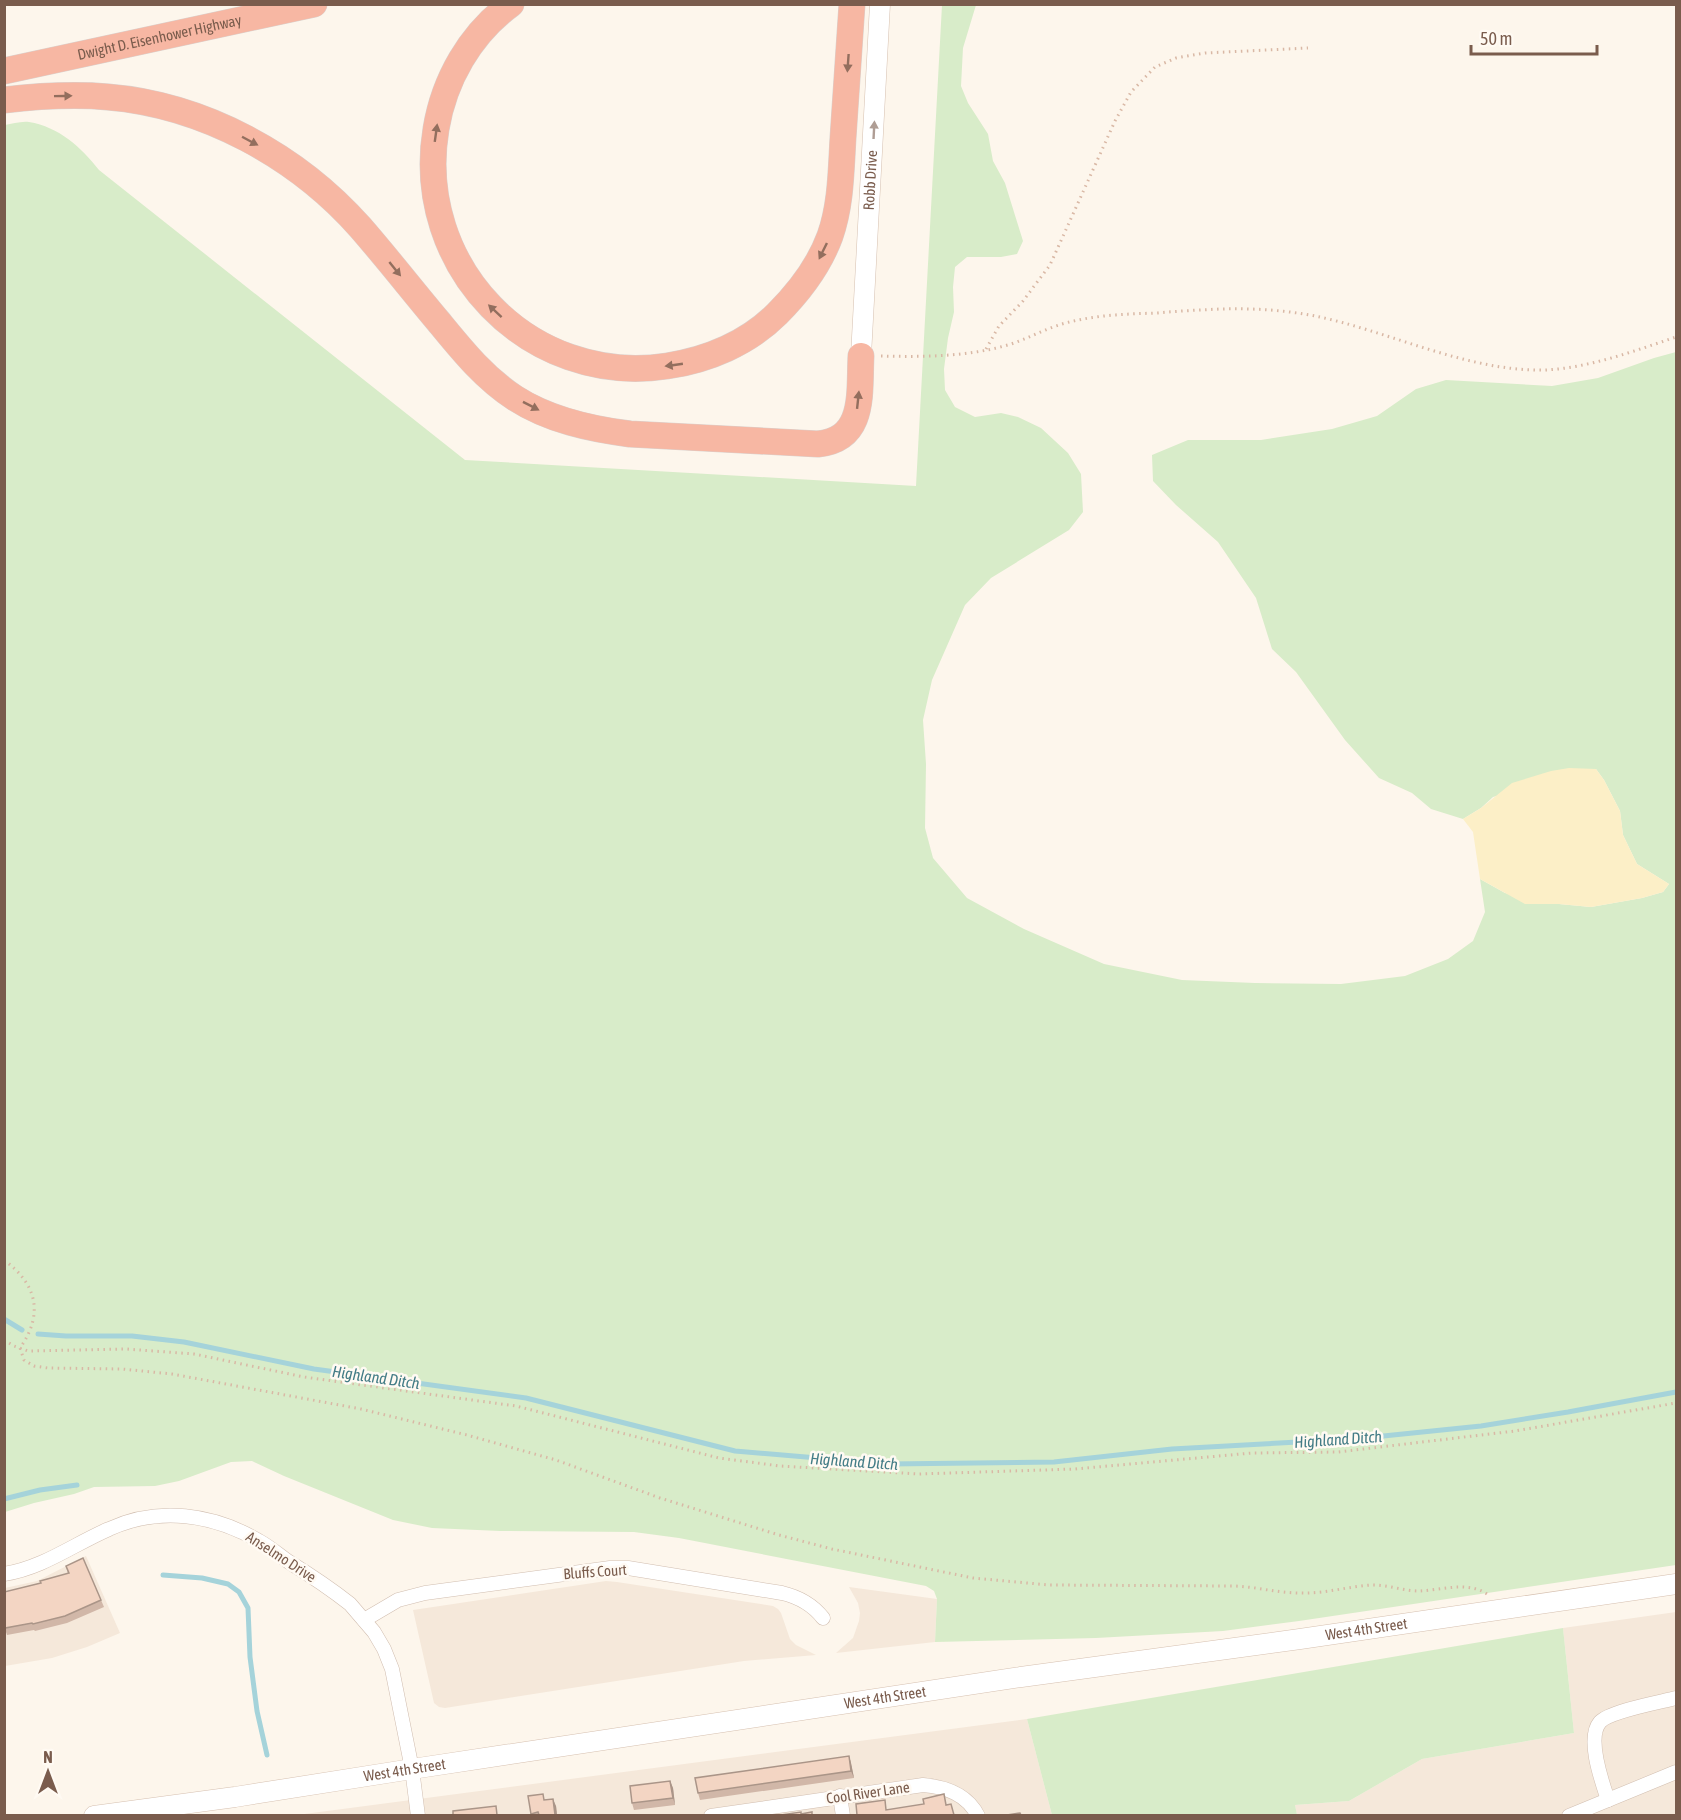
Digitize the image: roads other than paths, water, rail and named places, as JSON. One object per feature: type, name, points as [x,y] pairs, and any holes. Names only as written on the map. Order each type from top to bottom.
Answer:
[{"type":"highway","name":"Dwight D. Eisenhower Highway","points":[[4,71],[314,4]]},
{"type":"highway","points":[[511,4],[482,29],[464,54],[450,81],[440,110],[434,139],[432,169],[435,199],[443,229],[455,257],[470,282],[490,307],[512,326],[538,344],[565,357],[594,365],[635,369],[685,364],[714,355],[741,341],[766,325],[788,303],[815,266],[830,237],[839,196],[852,4]]},
{"type":"highway","points":[[4,100],[80,95],[141,101],[200,118],[255,143],[308,178],[336,203],[366,234],[459,347],[495,383],[515,398],[571,424],[601,431],[630,434],[830,443],[847,433],[856,416],[861,356]]},
{"type":"main road","name":"Robb Drive","points":[[861,356],[880,4]]},
{"type":"main road","name":"West 4th Street","points":[[94,1815],[235,1797],[1021,1677],[1677,1584]]},
{"type":"street","name":"Anselmo Drive","points":[[4,1574],[39,1565],[128,1521],[170,1515],[193,1516],[217,1521],[260,1541],[350,1604],[384,1649],[392,1669],[412,1769]]},
{"type":"street","name":"Bluffs Court","points":[[364,1620],[398,1600],[425,1593],[610,1568],[634,1569],[793,1595],[816,1609],[823,1618]]},
{"type":"street","points":[[1608,1800],[1595,1753],[1595,1733],[1599,1723],[1609,1716],[1677,1698]]},
{"type":"street","points":[[412,1769],[418,1815]]},
{"type":"street","points":[[1569,1815],[1677,1772]]},
{"type":"street","name":"Cool River Lane","points":[[711,1815],[923,1785],[954,1792],[968,1801],[978,1815]]},
{"type":"street","points":[[840,1796],[843,1815]]},
{"type":"waterway","name":"Highland Ditch","points":[[4,1319],[22,1330]]},
{"type":"waterway","name":"Highland Ditch","points":[[38,1334],[132,1336],[184,1342],[314,1369],[526,1398],[735,1451],[888,1464],[1054,1462],[1172,1449],[1354,1439],[1481,1426],[1676,1392]]},
{"type":"waterway","points":[[4,1499],[40,1490],[77,1485]]},
{"type":"waterway","points":[[163,1575],[202,1578],[228,1584],[239,1592],[248,1608],[250,1657],[257,1711],[267,1755]]}]
